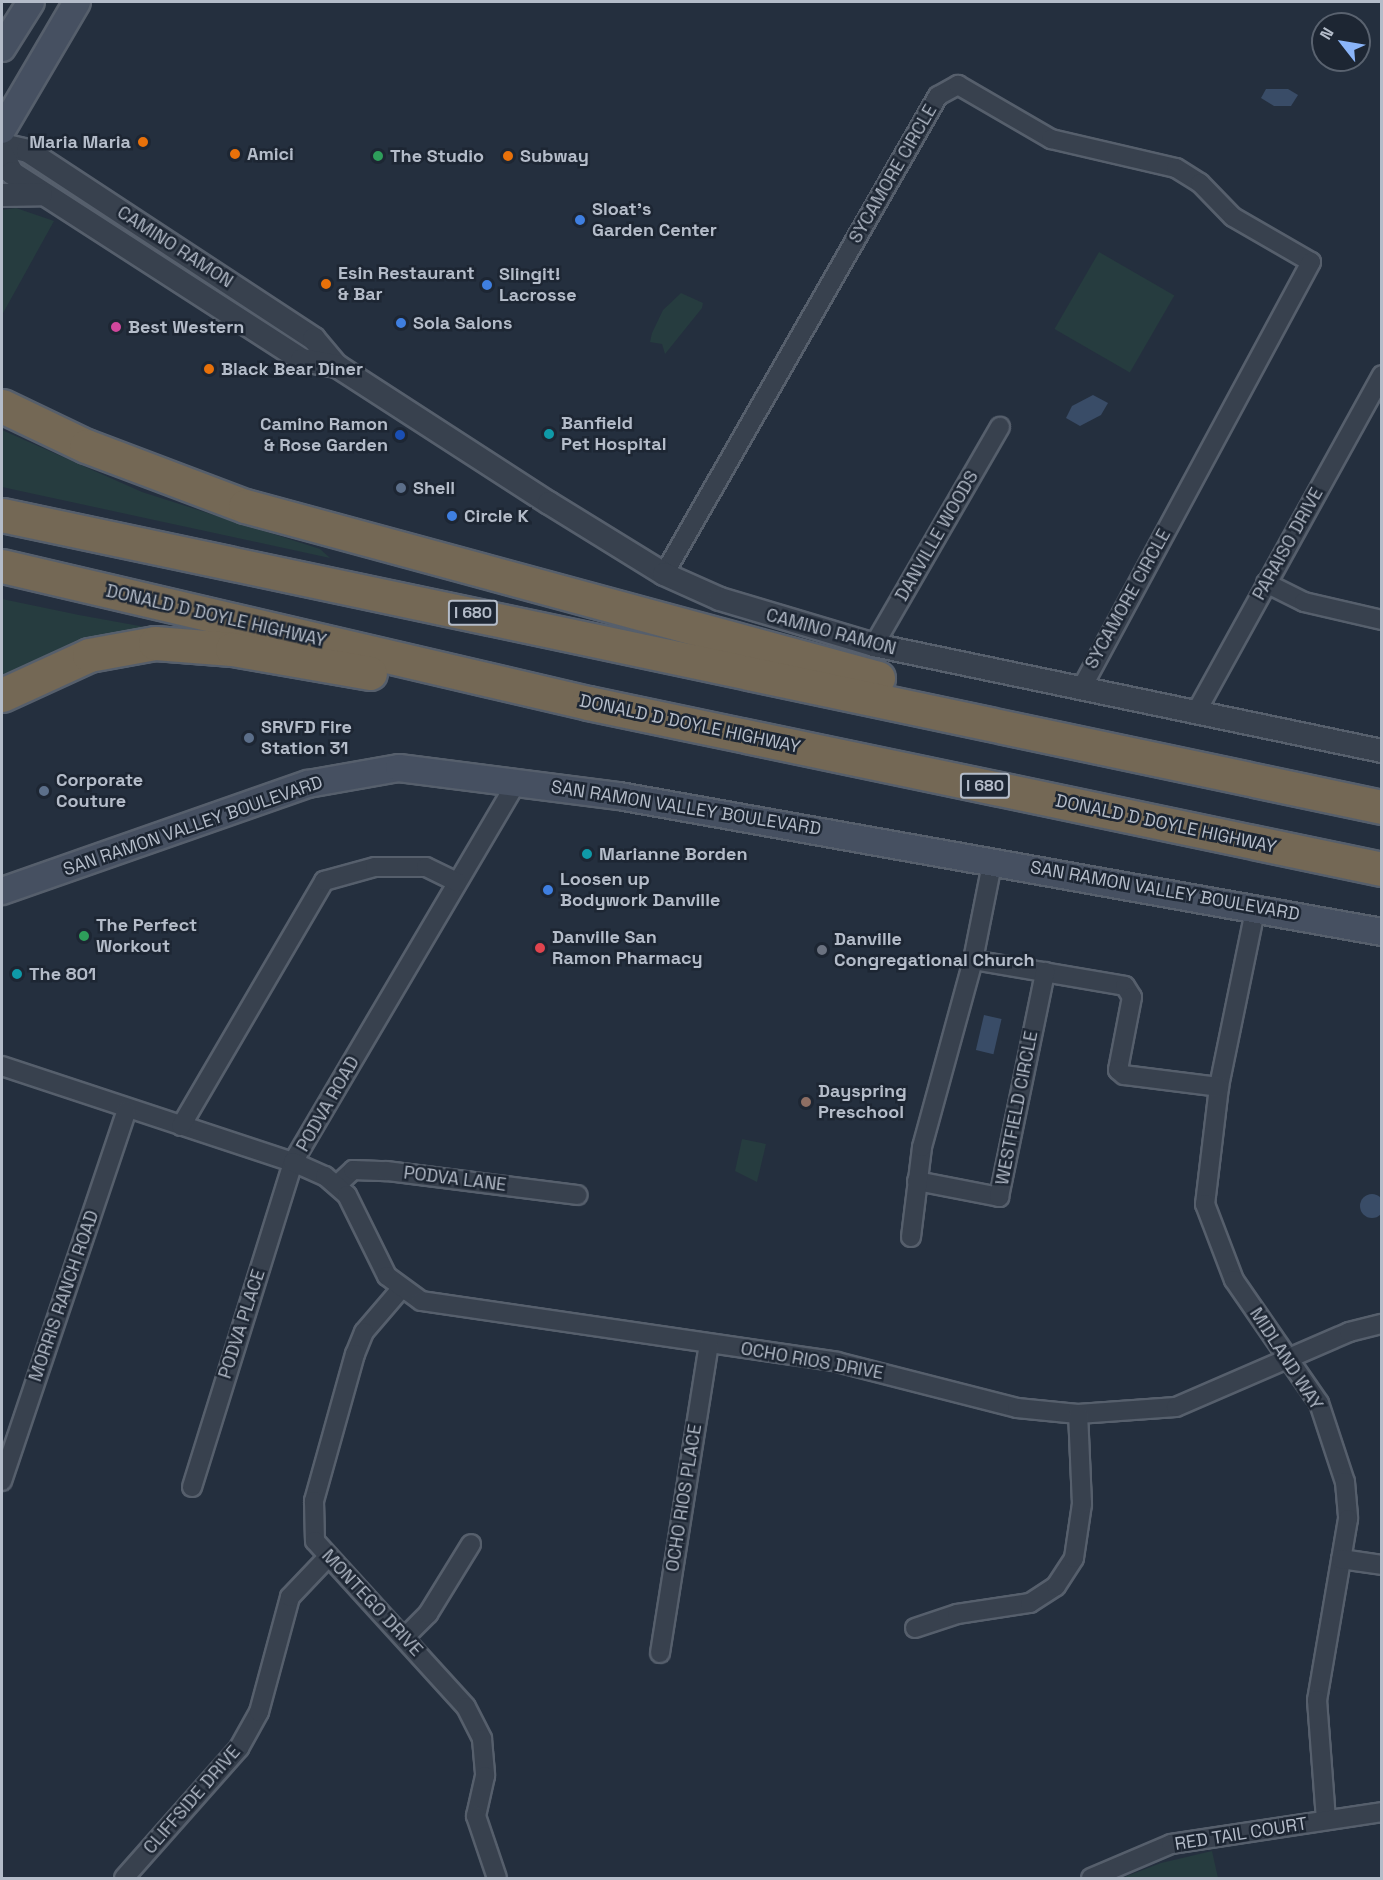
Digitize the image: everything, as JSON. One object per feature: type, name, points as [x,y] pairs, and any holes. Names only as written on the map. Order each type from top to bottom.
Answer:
[{"type":"highway","points":[[2,406],[86,446],[245,506],[775,647],[908,687],[945,711]]},
{"type":"highway","name":"I 680","points":[[2,515],[945,711],[1382,807]]},
{"type":"highway","name":"DONALD D DOYLE HIGHWAY","points":[[2,566],[588,703],[1382,869]]},
{"type":"highway","points":[[2,695],[89,654],[187,644],[516,702],[588,703]]},
{"type":"main road","points":[[2,48],[31,2]]},
{"type":"main road","points":[[2,130],[77,2]]},
{"type":"main road","name":"SAN RAMON VALLEY BOULEVARD","points":[[2,891],[297,788],[353,775],[417,769],[518,780],[993,859],[1256,906],[1382,932]]},
{"type":"street","name":"SYCAMORE CIRCLE","points":[[664,574],[938,96],[958,85],[1051,139],[1176,168],[1200,183],[1233,217],[1311,262],[1082,688]]},
{"type":"street","name":"CAMINO RAMON","points":[[2,145],[28,151],[305,333],[337,366],[664,574],[772,618],[874,645],[1382,752]]},
{"type":"street","name":"CAMINO RAMON","points":[[2,154],[12,173],[302,360],[337,366]]},
{"type":"street","points":[[2,195],[47,195]]},
{"type":"street","name":"PARAISO DRIVE","points":[[1195,714],[1382,375]]},
{"type":"street","name":"DANVILLE WOODS","points":[[874,645],[1000,427]]},
{"type":"street","points":[[1266,583],[1304,602],[1382,620]]},
{"type":"street","name":"PODVA ROAD","points":[[2,1066],[128,1110],[293,1162],[518,780]]},
{"type":"street","points":[[911,1237],[917,1181],[940,1069],[973,960],[993,859]]},
{"type":"street","points":[[181,1126],[324,881],[375,867],[426,867],[457,882]]},
{"type":"street","name":"MIDLAND WAY","points":[[1256,906],[1219,1087],[1204,1204],[1234,1280],[1319,1403],[1340,1460],[1348,1519],[1317,1700],[1326,1820]]},
{"type":"street","points":[[973,960],[1131,990],[1116,1063],[1124,1075],[1219,1087]]},
{"type":"street","name":"WESTFIELD CIRCLE","points":[[917,1181],[999,1197],[1045,972]]},
{"type":"street","name":"MORRIS RANCH ROAD","points":[[2,1481],[128,1110]]},
{"type":"street","points":[[293,1162],[337,1185],[400,1290]]},
{"type":"street","name":"PODVA PLACE","points":[[192,1487],[293,1162]]},
{"type":"street","name":"PODVA LANE","points":[[337,1185],[354,1170],[387,1171],[577,1196]]},
{"type":"street","name":"OCHO RIOS DRIVE","points":[[400,1290],[447,1309],[837,1362],[1017,1408],[1078,1414],[1176,1407],[1289,1360],[1349,1332],[1382,1324]]},
{"type":"street","name":"MONTEGO DRIVE","points":[[400,1290],[364,1332],[314,1501],[315,1541],[327,1558],[405,1637],[466,1707],[482,1739],[486,1776],[476,1816],[497,1878]]},
{"type":"street","name":"OCHO RIOS PLACE","points":[[660,1653],[709,1344]]},
{"type":"street","points":[[915,1628],[957,1614],[1030,1603],[1056,1586],[1074,1558],[1082,1504],[1078,1414]]},
{"type":"street","points":[[405,1637],[428,1614],[471,1544]]},
{"type":"street","name":"CLIFFSIDE DRIVE","points":[[124,1878],[239,1748],[259,1712],[290,1598],[327,1558]]},
{"type":"street","points":[[1341,1559],[1382,1565]]},
{"type":"street","name":"RED TAIL COURT","points":[[1091,1878],[1171,1844],[1382,1812]]},
{"type":"green space","points":[[16,208],[54,221],[2,315],[2,210]]},
{"type":"green space","points":[[1099,252],[1174,296],[1130,373],[1054,329]]},
{"type":"green space","points":[[681,293],[703,303],[702,308],[665,354],[662,344],[650,342],[652,333],[663,310]]},
{"type":"green space","points":[[2,430],[142,492],[320,549],[330,558],[2,487]]},
{"type":"green space","points":[[2,599],[156,629],[52,654],[2,679]]},
{"type":"green space","points":[[742,1139],[766,1144],[757,1182],[735,1171]]},
{"type":"green space","points":[[1212,1851],[1218,1878],[1122,1878],[1161,1863]]},
{"type":"water","points":[[1266,89],[1288,89],[1298,95],[1291,106],[1274,106],[1261,98]]},
{"type":"water","points":[[1093,395],[1108,403],[1101,415],[1080,426],[1066,418],[1072,406]]},
{"type":"water","points":[[984,1015],[1002,1019],[993,1054],[976,1050]]},
{"type":"water","points":[[1367,1194],[1377,1194],[1384,1201],[1384,1211],[1377,1218],[1367,1218],[1360,1211],[1360,1201]]},
{"type":"place","name":"Maria Maria","points":[[143,142]]},
{"type":"place","name":"Amici","points":[[235,154]]},
{"type":"place","name":"The Studio","points":[[378,156]]},
{"type":"place","name":"Subway","points":[[508,156]]},
{"type":"place","name":"Sloat's Garden Center","points":[[580,220]]},
{"type":"place","name":"Esin Restaurant & Bar","points":[[326,284]]},
{"type":"place","name":"Slingit! Lacrosse","points":[[487,285]]},
{"type":"place","name":"Sola Salons","points":[[401,323]]},
{"type":"place","name":"Best Western","points":[[116,327]]},
{"type":"place","name":"Black Bear Diner","points":[[209,369]]},
{"type":"place","name":"Banfield Pet Hospital","points":[[549,434]]},
{"type":"place","name":"Camino Ramon & Rose Garden","points":[[400,435]]},
{"type":"place","name":"Shell","points":[[401,488]]},
{"type":"place","name":"Circle K","points":[[452,516]]},
{"type":"place","name":"SRVFD Fire Station 31","points":[[249,738]]},
{"type":"place","name":"Corporate Couture","points":[[44,791]]},
{"type":"place","name":"Marianne Borden","points":[[587,854]]},
{"type":"place","name":"Loosen up Bodywork Danville","points":[[548,890]]},
{"type":"place","name":"The Perfect Workout","points":[[84,936]]},
{"type":"place","name":"Danville San Ramon Pharmacy","points":[[540,948]]},
{"type":"place","name":"Danville Congregational Church","points":[[822,950]]},
{"type":"place","name":"The 801","points":[[17,974]]},
{"type":"place","name":"Dayspring Preschool","points":[[806,1102]]}]
